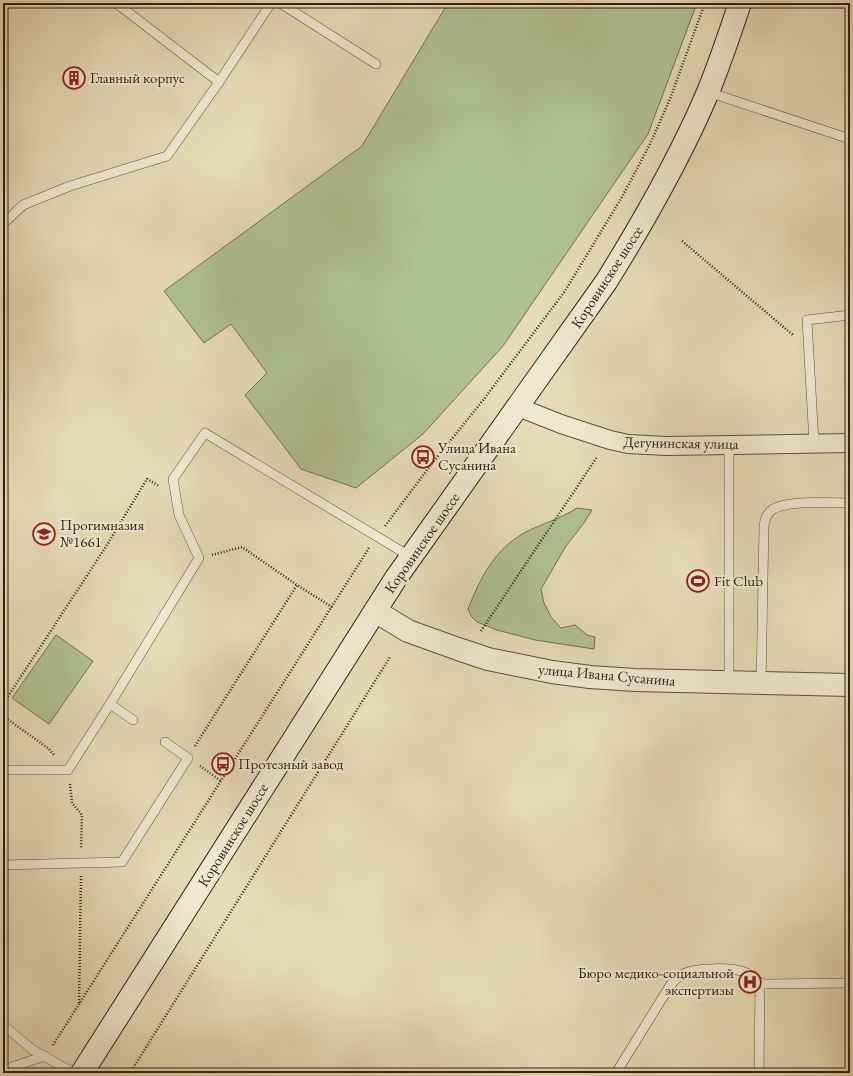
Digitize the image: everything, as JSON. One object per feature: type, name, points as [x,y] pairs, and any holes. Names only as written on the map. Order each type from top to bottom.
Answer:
[{"type":"main road","name":"Коровинское шоссе","points":[[82,1073],[396,578],[606,282],[667,178],[708,92],[740,3]]},
{"type":"main road","name":"улица Ивана Сусанина","points":[[375,611],[408,631],[488,659],[518,666],[590,677],[636,680],[850,685]]},
{"type":"street","name":"Дегунинская улица","points":[[518,407],[568,426],[610,440],[628,444],[666,446],[850,443]]},
{"type":"lane","points":[[116,3],[220,82]]},
{"type":"lane","points":[[3,224],[23,205],[70,186],[167,156],[220,82],[271,3]]},
{"type":"lane","points":[[280,3],[376,64]]},
{"type":"lane","points":[[708,92],[850,139]]},
{"type":"lane","points":[[814,443],[807,320],[850,315]]},
{"type":"lane","points":[[3,770],[68,770],[199,558],[179,515],[173,479],[205,433],[412,557]]},
{"type":"lane","points":[[729,445],[729,683]]},
{"type":"lane","points":[[761,684],[764,526],[766,517],[771,510],[778,506],[789,504],[850,503]]},
{"type":"lane","points":[[110,704],[133,720]]},
{"type":"lane","points":[[3,865],[122,862],[188,758],[165,742]]},
{"type":"lane","points":[[616,1073],[671,984],[682,974],[693,970],[729,969],[747,974],[760,983],[850,983]]},
{"type":"lane","points":[[760,983],[760,1073]]},
{"type":"lane","points":[[3,1025],[33,1050],[74,1073]]},
{"type":"lane","points":[[3,1070],[45,1056]]},
{"type":"path","points":[[45,1056],[377,537],[430,466],[484,399],[565,291],[622,197],[650,144],[670,99],[705,3]]},
{"type":"path","points":[[682,241],[809,348]]},
{"type":"path","points":[[482,631],[597,457]]},
{"type":"path","points":[[3,704],[107,545],[147,479],[175,494]]},
{"type":"path","points":[[199,558],[242,547],[332,607]]},
{"type":"path","points":[[221,781],[188,758],[297,585]]},
{"type":"path","points":[[130,1073],[390,658]]},
{"type":"path","points":[[3,716],[50,750]]},
{"type":"path","points":[[68,770],[72,803],[82,814],[79,1004]]},
{"type":"green space","points":[[448,3],[697,3],[648,134],[503,346],[423,434],[356,488],[301,469],[245,395],[267,373],[231,324],[204,343],[164,291],[362,146]]},
{"type":"green space","points":[[577,508],[592,510],[566,546],[541,589],[544,603],[551,617],[561,628],[575,625],[587,635],[595,637],[594,649],[535,640],[497,630],[477,622],[471,616],[468,609],[483,576],[496,557],[513,540],[524,533]]},
{"type":"green space","points":[[56,635],[93,661],[49,724],[12,698]]},
{"type":"place","name":"Главный корпус","points":[[74,78]]},
{"type":"place","name":"Улица Ивана Сусанина","points":[[423,457]]},
{"type":"place","name":"Прогимназия №1661","points":[[44,534]]},
{"type":"place","name":"Fit Club","points":[[698,581]]},
{"type":"place","name":"Протезный завод","points":[[223,764]]},
{"type":"place","name":"Бюро медико-социальной экспертизы","points":[[750,982]]}]
